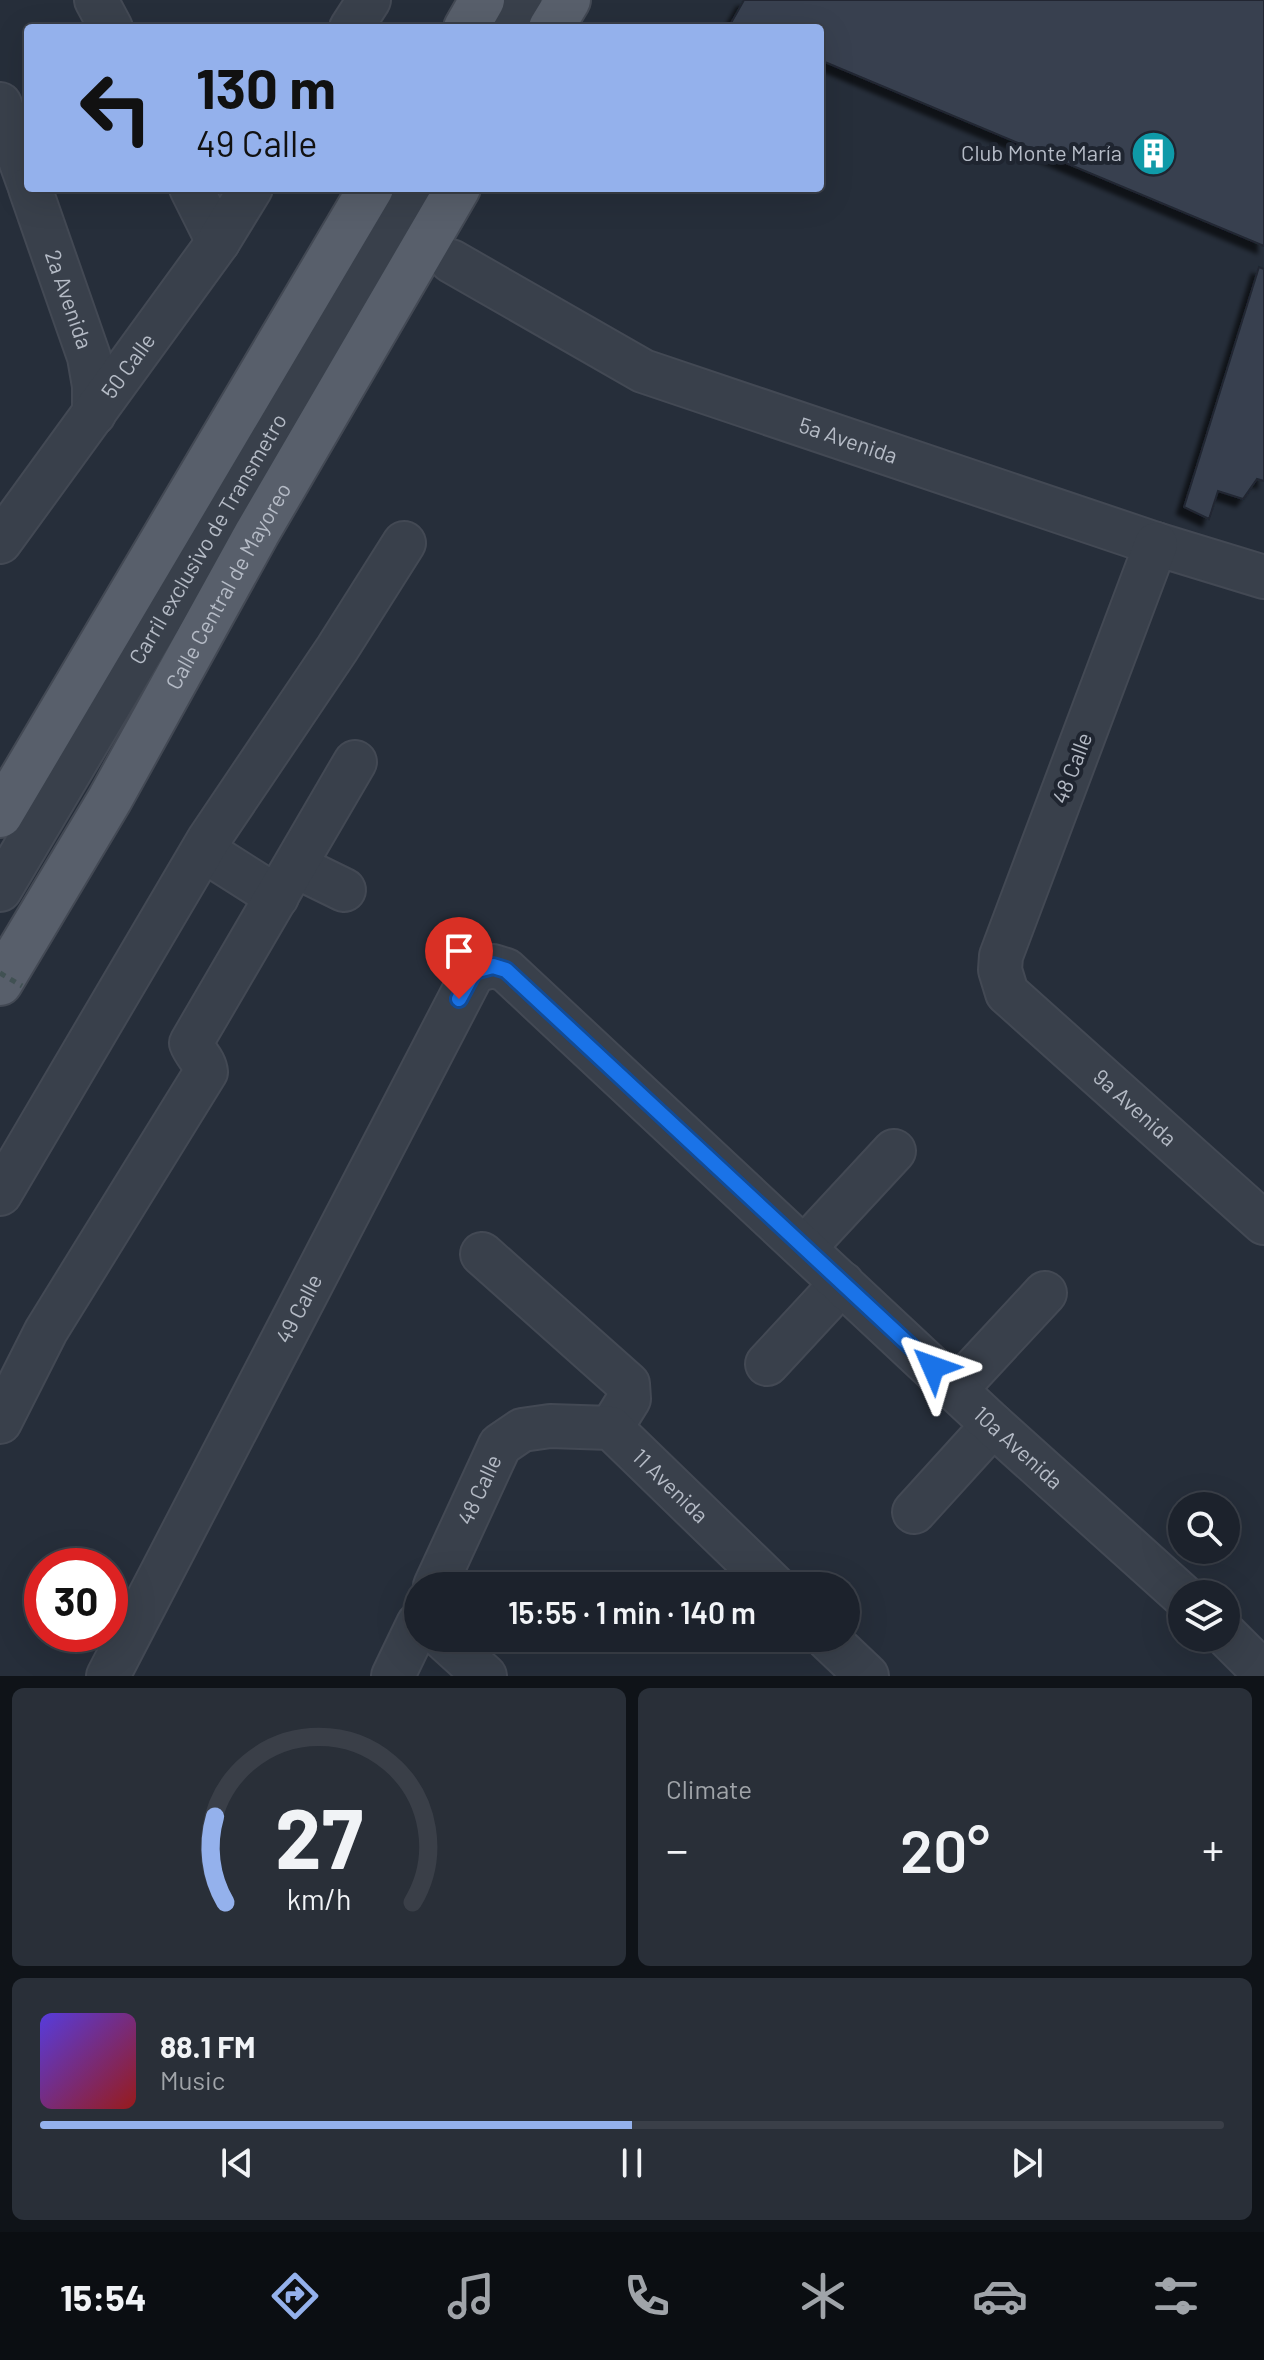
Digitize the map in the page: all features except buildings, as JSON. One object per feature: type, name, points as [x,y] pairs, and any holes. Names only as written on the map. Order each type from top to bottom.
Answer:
[{"type":"main road","points":[[468,24],[482,0]]},
{"type":"main road","points":[[553,24],[568,0]]},
{"type":"main road","points":[[0,815],[369,192]]},
{"type":"main road","name":"Calle Central de Mayoreo","points":[[11,985],[257,533],[456,192]]},
{"type":"street","points":[[96,0],[109,24]]},
{"type":"street","points":[[354,24],[369,0]]},
{"type":"street","points":[[506,24],[520,0]]},
{"type":"street","points":[[0,104],[24,171]]},
{"type":"street","name":"2a Avenida","points":[[31,192],[89,357],[94,386],[94,414]]},
{"type":"street","points":[[193,192],[218,242]]},
{"type":"street","name":"50 Calle","points":[[0,542],[218,242],[249,192]]},
{"type":"street","name":"Carril exclusivo de Transmetro","points":[[0,890],[410,192]]},
{"type":"street","name":"5a Avenida","points":[[451,261],[643,371],[1156,544],[1261,569]]},
{"type":"street","points":[[0,1194],[203,850],[404,543]]},
{"type":"street","name":"48 Calle","points":[[1007,993],[1000,970],[1001,956],[1156,544]]},
{"type":"street","points":[[0,1422],[46,1331],[206,1072],[191,1043],[355,762]]},
{"type":"street","points":[[203,850],[286,881],[344,890]]},
{"type":"street","name":"49 Calle","points":[[108,1676],[474,971],[493,966],[506,970]]},
{"type":"street","name":"10a Avenida","points":[[506,970],[993,1425],[1168,1582]]},
{"type":"street","name":"9a Avenida","points":[[1007,993],[1264,1223]]},
{"type":"street","points":[[804,1248],[894,1151]]},
{"type":"street","points":[[482,1254],[628,1384],[629,1399],[611,1428]]},
{"type":"street","points":[[767,1364],[842,1283]]},
{"type":"street","points":[[956,1389],[1045,1293]]},
{"type":"street","points":[[914,1512],[993,1425]]},
{"type":"street","name":"48 Calle","points":[[441,1572],[500,1445],[522,1430],[550,1426],[611,1428]]},
{"type":"street","name":"11 Avenida","points":[[611,1428],[760,1572]]},
{"type":"street","points":[[393,1676],[405,1652]]},
{"type":"street","points":[[458,1652],[485,1676]]},
{"type":"street","points":[[842,1652],[867,1676]]},
{"type":"path","points":[[0,973],[11,985]]},
{"type":"place","name":"Club Monte María","points":[[1153,153]]},
{"type":"route","points":[[459,999],[474,971],[493,966],[506,970],[933,1367]]}]
